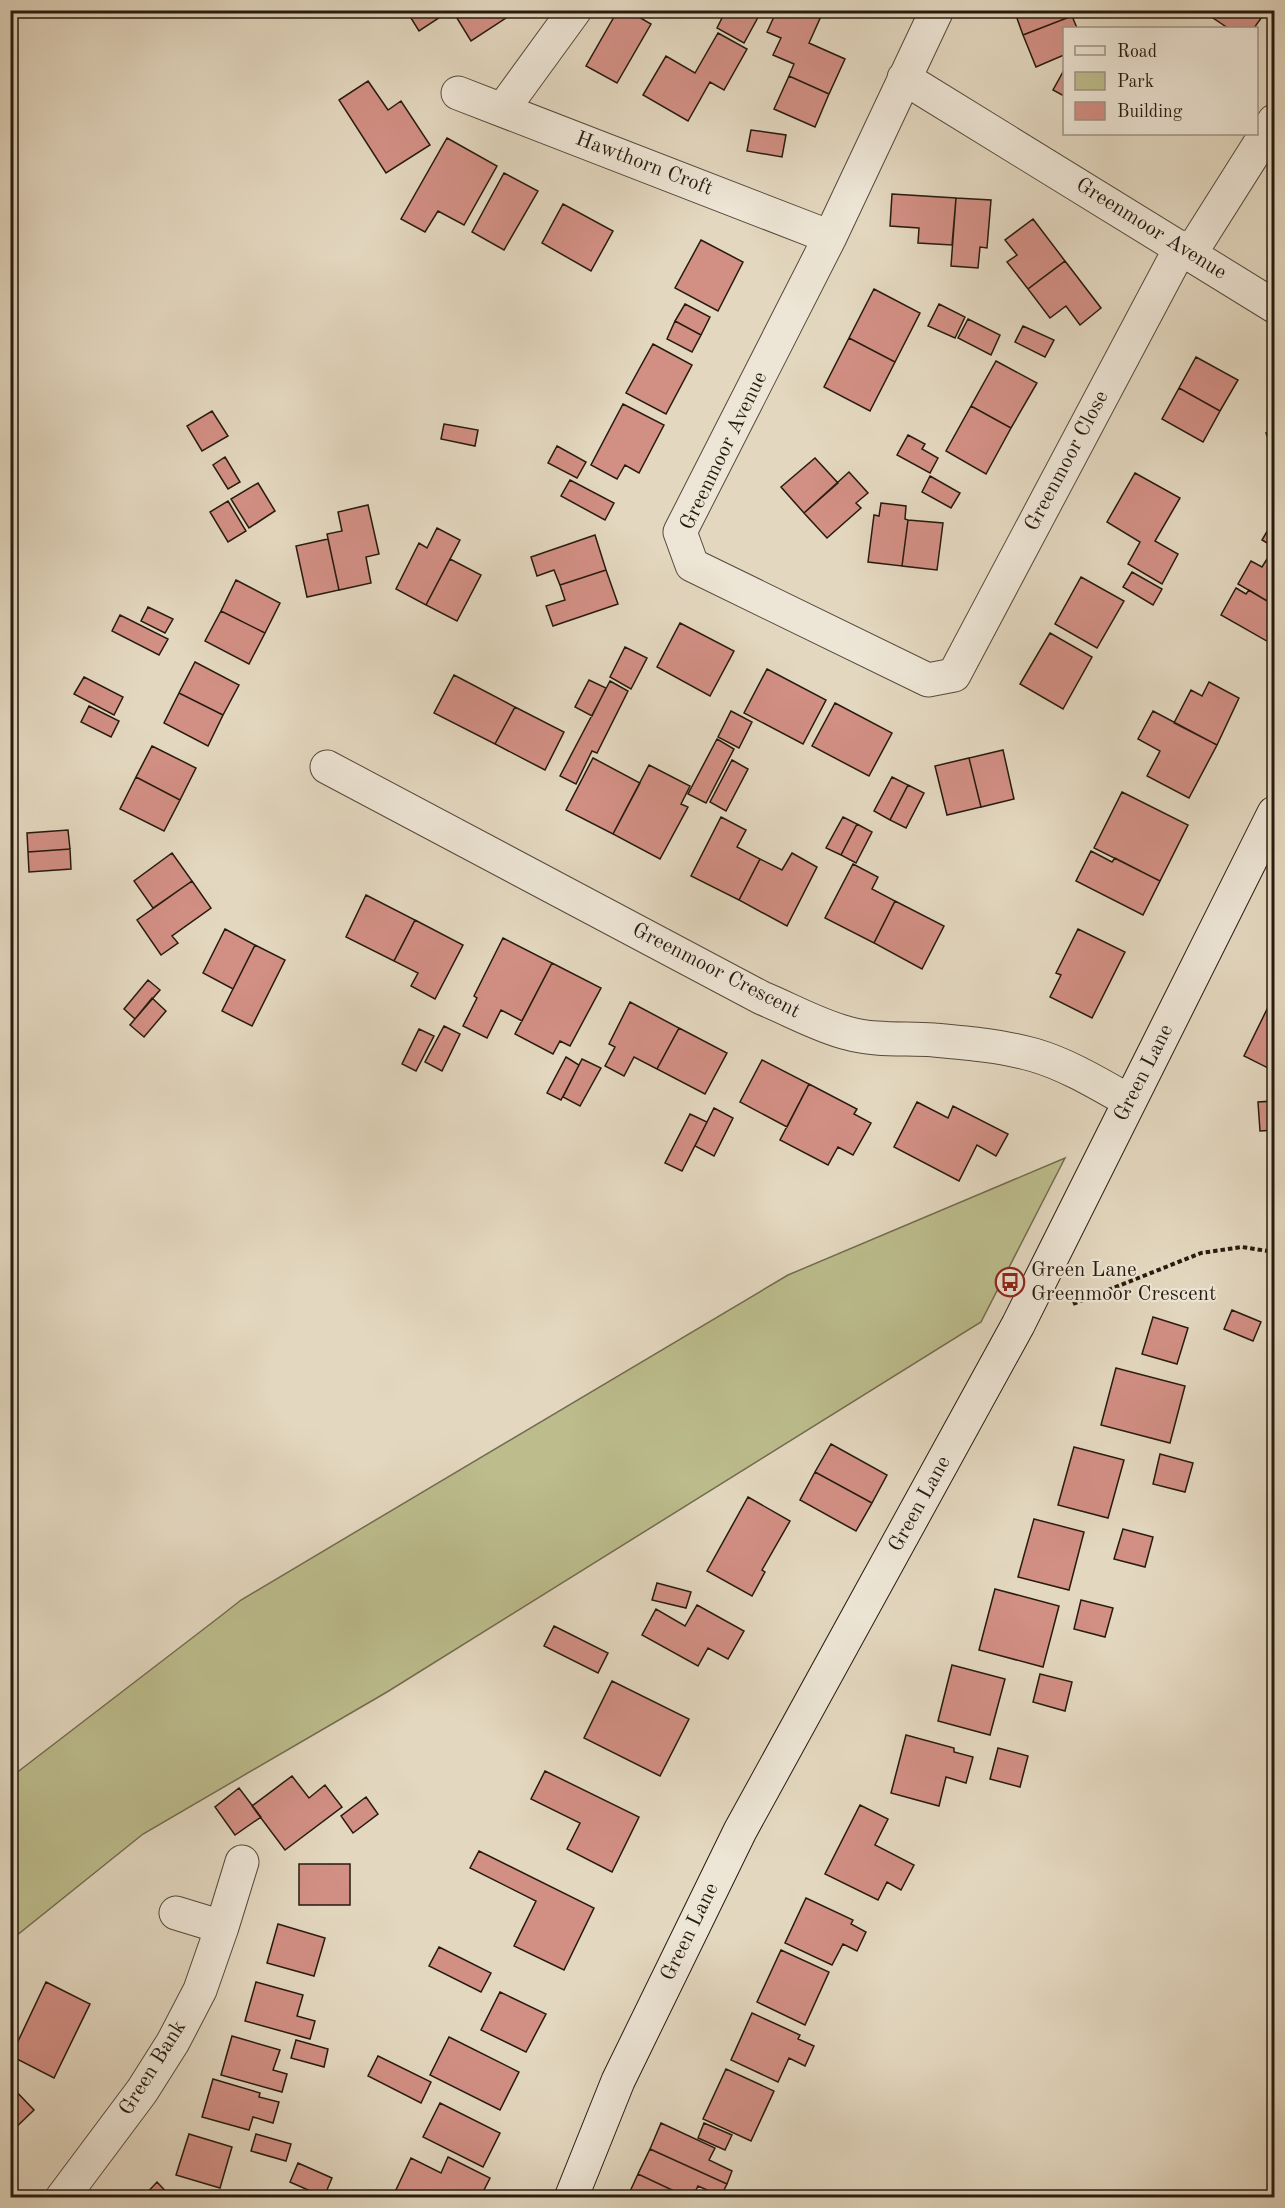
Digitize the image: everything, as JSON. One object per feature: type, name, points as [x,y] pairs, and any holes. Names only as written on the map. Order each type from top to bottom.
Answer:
[{"type":"street","points":[[503,109],[575,10]]},
{"type":"street","name":"Greenmoor Avenue","points":[[937,10],[830,237],[680,532],[692,565],[928,680],[954,675]]},
{"type":"street","name":"Greenmoor Avenue","points":[[904,78],[1275,306]]},
{"type":"street","name":"Hawthorn Croft","points":[[459,93],[830,237]]},
{"type":"street","name":"Greenmoor Close","points":[[954,675],[1185,250],[1275,121]]},
{"type":"street","name":"Greenmoor Crescent","points":[[327,768],[762,998],[803,1016],[847,1033],[887,1039],[932,1040],[983,1045],[1035,1055],[1074,1071],[1129,1101]]},
{"type":"street","name":"Green Lane","points":[[572,2198],[618,2081],[740,1831],[1010,1340],[1275,813]]},
{"type":"street","name":"Green Bank","points":[[62,2198],[142,2091],[173,2042],[200,1990],[242,1862]]},
{"type":"street","points":[[176,1913],[222,1927]]},
{"type":"path","points":[[1072,1304],[1201,1253],[1242,1248],[1275,1252]]},
{"type":"green space","points":[[1065,1158],[981,1322],[387,1692],[143,1834],[11,1940],[11,1777],[241,1600],[788,1275]]},
{"type":"building","points":[[406,10],[451,10],[419,31]]},
{"type":"building","points":[[452,10],[518,10],[471,41]]},
{"type":"building","points":[[618,10],[627,10],[651,24],[617,83],[586,66]]},
{"type":"building","points":[[726,10],[762,10],[744,43],[717,28]]},
{"type":"building","points":[[777,10],[814,10],[822,14],[809,43],[845,59],[829,94],[789,76],[794,64],[773,55],[781,38],[767,32]]},
{"type":"building","points":[[1014,10],[1070,10],[1072,16],[1023,35]]},
{"type":"building","points":[[1205,10],[1267,10],[1255,27],[1226,27],[1204,12]]},
{"type":"building","points":[[1072,16],[1077,27],[1063,27],[1063,55],[1036,67],[1023,35]]},
{"type":"building","points":[[718,33],[747,49],[724,90],[710,82],[688,121],[643,95],[666,56],[695,73]]},
{"type":"building","points":[[1063,72],[1063,95],[1053,90]]},
{"type":"building","points":[[789,76],[829,94],[815,127],[774,109]]},
{"type":"building","points":[[368,81],[388,110],[401,101],[430,145],[386,173],[339,100]]},
{"type":"building","points":[[751,130],[786,135],[782,157],[747,151]]},
{"type":"building","points":[[447,138],[497,166],[464,225],[438,211],[425,232],[401,219]]},
{"type":"building","points":[[504,173],[538,191],[504,250],[472,232]]},
{"type":"building","points":[[892,194],[956,198],[952,245],[918,243],[919,228],[890,226]]},
{"type":"building","points":[[956,198],[991,200],[987,248],[980,247],[978,268],[951,266]]},
{"type":"building","points":[[563,204],[613,231],[591,271],[542,243]]},
{"type":"building","points":[[1033,219],[1065,261],[1028,289],[1007,262],[1017,255],[1005,240]]},
{"type":"building","points":[[701,240],[743,262],[718,311],[675,288]]},
{"type":"building","points":[[1065,261],[1101,308],[1080,325],[1066,306],[1050,318],[1028,289]]},
{"type":"building","points":[[874,289],[920,313],[895,362],[849,338]]},
{"type":"building","points":[[685,304],[710,317],[701,335],[675,321]]},
{"type":"building","points":[[939,304],[965,317],[955,338],[928,326]]},
{"type":"building","points":[[968,319],[1000,335],[991,355],[958,338]]},
{"type":"building","points":[[675,321],[701,335],[692,352],[667,339]]},
{"type":"building","points":[[1023,326],[1054,340],[1045,357],[1015,342]]},
{"type":"building","points":[[849,338],[895,362],[870,411],[824,387]]},
{"type":"building","points":[[653,344],[692,365],[666,414],[626,393]]},
{"type":"building","points":[[1196,357],[1238,380],[1220,411],[1179,388]]},
{"type":"building","points":[[996,361],[1037,383],[1011,428],[971,406]]},
{"type":"building","points":[[1179,388],[1220,411],[1203,442],[1162,419]]},
{"type":"building","points":[[623,404],[664,425],[639,473],[625,465],[617,479],[591,465]]},
{"type":"building","points":[[971,406],[1011,428],[986,474],[946,451]]},
{"type":"building","points":[[212,411],[228,436],[202,451],[187,426]]},
{"type":"building","points":[[444,424],[478,430],[475,446],[441,439]]},
{"type":"building","points":[[1274,430],[1274,454],[1266,433]]},
{"type":"building","points":[[908,435],[925,444],[922,449],[938,458],[930,473],[897,455]]},
{"type":"building","points":[[557,446],[586,462],[577,478],[548,463]]},
{"type":"building","points":[[225,457],[240,482],[228,489],[213,465]]},
{"type":"building","points":[[815,458],[838,483],[804,513],[781,487]]},
{"type":"building","points":[[849,472],[868,493],[856,503],[861,508],[827,538],[804,513]]},
{"type":"building","points":[[1135,473],[1180,498],[1155,541],[1178,554],[1162,584],[1128,564],[1140,542],[1107,522]]},
{"type":"building","points":[[930,476],[960,493],[951,508],[922,492]]},
{"type":"building","points":[[570,480],[614,503],[605,520],[561,496]]},
{"type":"building","points":[[258,483],[275,511],[249,528],[231,499]]},
{"type":"building","points":[[228,501],[246,531],[228,542],[210,512]]},
{"type":"building","points":[[881,503],[906,506],[905,519],[908,520],[902,566],[868,562],[874,515],[879,516]]},
{"type":"building","points":[[368,505],[379,554],[366,557],[371,583],[339,590],[327,534],[342,531],[338,512]]},
{"type":"building","points":[[908,520],[943,523],[937,570],[902,566]]},
{"type":"building","points":[[1272,523],[1274,524],[1274,547],[1262,540]]},
{"type":"building","points":[[437,528],[460,540],[426,605],[396,589],[419,543],[427,548]]},
{"type":"building","points":[[595,535],[606,570],[560,585],[554,570],[537,576],[531,557]]},
{"type":"building","points":[[328,539],[339,590],[307,597],[296,546]]},
{"type":"building","points":[[450,559],[481,575],[457,621],[426,605]]},
{"type":"building","points":[[1267,559],[1274,563],[1274,605],[1238,584],[1251,561],[1262,567]]},
{"type":"building","points":[[606,570],[618,604],[553,626],[546,606],[565,600],[560,585]]},
{"type":"building","points":[[1132,572],[1162,589],[1153,605],[1123,587]]},
{"type":"building","points":[[1081,577],[1124,601],[1097,648],[1055,624]]},
{"type":"building","points":[[236,580],[280,603],[265,633],[221,611]]},
{"type":"building","points":[[1236,588],[1246,594],[1249,590],[1274,605],[1272,644],[1221,615]]},
{"type":"building","points":[[148,607],[173,619],[165,633],[141,621]]},
{"type":"building","points":[[221,611],[265,633],[249,664],[205,641]]},
{"type":"building","points":[[120,615],[168,639],[159,655],[112,631]]},
{"type":"building","points":[[680,623],[734,651],[710,696],[657,667]]},
{"type":"building","points":[[1050,633],[1092,657],[1063,709],[1020,684]]},
{"type":"building","points":[[625,647],[647,658],[631,689],[610,677]]},
{"type":"building","points":[[195,662],[239,685],[223,715],[179,693]]},
{"type":"building","points":[[767,669],[826,700],[803,744],[744,713]]},
{"type":"building","points":[[454,675],[515,707],[495,744],[434,713]]},
{"type":"building","points":[[84,677],[123,697],[114,715],[74,694]]},
{"type":"building","points":[[589,680],[606,688],[592,716],[575,707]]},
{"type":"building","points":[[610,681],[628,691],[597,753],[592,751],[576,784],[560,776]]},
{"type":"building","points":[[1209,682],[1239,698],[1217,745],[1174,723],[1191,690],[1202,696]]},
{"type":"building","points":[[179,693],[223,715],[208,746],[164,723]]},
{"type":"building","points":[[835,703],[892,733],[869,776],[812,746]]},
{"type":"building","points":[[89,706],[119,721],[111,737],[81,722]]},
{"type":"building","points":[[515,707],[564,732],[545,770],[495,744]]},
{"type":"building","points":[[731,711],[752,722],[739,748],[718,737]]},
{"type":"building","points":[[1153,711],[1217,745],[1189,798],[1147,776],[1160,751],[1138,739]]},
{"type":"building","points":[[717,739],[734,749],[706,803],[688,794]]},
{"type":"building","points":[[152,746],[196,768],[180,800],[136,777]]},
{"type":"building","points":[[1003,750],[1014,799],[981,807],[969,758]]},
{"type":"building","points":[[593,758],[640,783],[613,834],[566,810]]},
{"type":"building","points":[[969,758],[981,807],[947,815],[935,766]]},
{"type":"building","points":[[732,760],[748,769],[726,811],[710,802]]},
{"type":"building","points":[[649,765],[690,786],[681,804],[688,807],[660,859],[613,834]]},
{"type":"building","points":[[136,777],[180,800],[164,831],[120,809]]},
{"type":"building","points":[[892,777],[908,785],[890,820],[874,811]]},
{"type":"building","points":[[908,785],[924,793],[906,828],[890,820]]},
{"type":"building","points":[[1122,792],[1188,825],[1160,881],[1094,848]]},
{"type":"building","points":[[721,817],[746,830],[737,847],[760,859],[739,900],[691,876]]},
{"type":"building","points":[[843,817],[857,824],[841,855],[826,848]]},
{"type":"building","points":[[857,824],[872,832],[856,863],[841,855]]},
{"type":"building","points":[[68,830],[70,849],[28,852],[27,833]]},
{"type":"building","points":[[70,849],[71,869],[29,872],[28,852]]},
{"type":"building","points":[[1091,851],[1112,862],[1115,858],[1160,881],[1143,915],[1076,881]]},
{"type":"building","points":[[172,853],[192,881],[153,908],[134,881]]},
{"type":"building","points":[[792,853],[817,867],[787,926],[739,900],[760,859],[782,870]]},
{"type":"building","points":[[853,864],[878,877],[872,889],[895,901],[874,943],[825,918]]},
{"type":"building","points":[[192,881],[211,908],[172,936],[178,943],[161,955],[137,920]]},
{"type":"building","points":[[366,895],[415,920],[394,961],[346,937]]},
{"type":"building","points":[[895,901],[944,926],[922,969],[874,943]]},
{"type":"building","points":[[415,920],[463,945],[435,999],[411,986],[418,973],[394,961]]},
{"type":"building","points":[[225,929],[255,945],[233,989],[203,973]]},
{"type":"building","points":[[1078,929],[1125,952],[1092,1018],[1050,997],[1061,975],[1056,973]]},
{"type":"building","points":[[503,938],[552,963],[522,1021],[501,1010],[487,1038],[463,1026],[477,998],[474,996]]},
{"type":"building","points":[[255,945],[285,960],[252,1026],[222,1011]]},
{"type":"building","points":[[552,963],[601,988],[570,1046],[560,1041],[553,1054],[515,1034]]},
{"type":"building","points":[[148,980],[160,990],[135,1019],[124,1009]]},
{"type":"building","points":[[1274,995],[1274,1071],[1244,1056]]},
{"type":"building","points":[[152,998],[166,1011],[144,1037],[130,1025]]},
{"type":"building","points":[[630,1002],[679,1028],[657,1069],[634,1057],[624,1076],[605,1066],[615,1047],[609,1044]]},
{"type":"building","points":[[444,1026],[460,1034],[442,1071],[425,1062]]},
{"type":"building","points":[[679,1028],[727,1053],[705,1094],[657,1069]]},
{"type":"building","points":[[419,1029],[434,1036],[416,1071],[402,1064]]},
{"type":"building","points":[[566,1057],[579,1065],[561,1100],[547,1093]]},
{"type":"building","points":[[582,1059],[601,1068],[580,1106],[563,1097]]},
{"type":"building","points":[[762,1060],[809,1084],[787,1127],[740,1102]]},
{"type":"building","points":[[809,1084],[857,1109],[854,1114],[871,1123],[853,1155],[838,1147],[828,1165],[780,1140]]},
{"type":"building","points":[[1274,1101],[1274,1130],[1260,1131],[1258,1102]]},
{"type":"building","points":[[917,1102],[948,1118],[953,1106],[1008,1134],[996,1156],[977,1145],[959,1181],[894,1147]]},
{"type":"building","points":[[714,1108],[733,1118],[714,1156],[695,1146]]},
{"type":"building","points":[[690,1114],[707,1122],[682,1171],[665,1163]]},
{"type":"building","points":[[1232,1310],[1261,1322],[1253,1341],[1224,1329]]},
{"type":"building","points":[[1153,1317],[1188,1328],[1177,1364],[1142,1354]]},
{"type":"building","points":[[1116,1368],[1185,1386],[1170,1443],[1101,1425]]},
{"type":"building","points":[[831,1444],[887,1475],[872,1503],[815,1472]]},
{"type":"building","points":[[1074,1447],[1124,1460],[1108,1518],[1058,1505]]},
{"type":"building","points":[[1160,1454],[1193,1463],[1185,1492],[1153,1484]]},
{"type":"building","points":[[815,1472],[872,1503],[856,1531],[800,1500]]},
{"type":"building","points":[[748,1497],[790,1521],[762,1570],[765,1572],[752,1596],[707,1571]]},
{"type":"building","points":[[1034,1519],[1084,1532],[1069,1590],[1018,1577]]},
{"type":"building","points":[[1123,1529],[1153,1537],[1145,1567],[1114,1559]]},
{"type":"building","points":[[657,1583],[691,1592],[686,1608],[652,1600]]},
{"type":"building","points":[[995,1589],[1059,1606],[1043,1667],[979,1650]]},
{"type":"building","points":[[1081,1600],[1113,1608],[1105,1637],[1074,1629]]},
{"type":"building","points":[[697,1605],[744,1631],[728,1659],[708,1648],[698,1666],[642,1635],[656,1609],[685,1626]]},
{"type":"building","points":[[554,1626],[608,1653],[598,1673],[544,1646]]},
{"type":"building","points":[[952,1665],[1005,1679],[990,1735],[938,1721]]},
{"type":"building","points":[[1040,1674],[1072,1682],[1065,1711],[1033,1702]]},
{"type":"building","points":[[612,1681],[689,1719],[660,1776],[584,1738]]},
{"type":"building","points":[[906,1735],[954,1748],[954,1752],[973,1757],[966,1783],[946,1777],[939,1806],[891,1793]]},
{"type":"building","points":[[998,1748],[1028,1756],[1020,1787],[990,1779]]},
{"type":"building","points":[[545,1771],[639,1817],[612,1872],[567,1849],[580,1823],[531,1799]]},
{"type":"building","points":[[292,1776],[309,1798],[325,1785],[342,1807],[285,1850],[252,1806]]},
{"type":"building","points":[[239,1788],[261,1817],[235,1835],[215,1807]]},
{"type":"building","points":[[366,1797],[378,1814],[353,1833],[341,1816]]},
{"type":"building","points":[[860,1805],[888,1819],[875,1845],[914,1865],[901,1890],[887,1882],[878,1900],[825,1874]]},
{"type":"building","points":[[479,1851],[594,1908],[564,1970],[514,1946],[536,1901],[470,1868]]},
{"type":"building","points":[[299,1864],[350,1864],[350,1905],[299,1905]]},
{"type":"building","points":[[806,1898],[853,1920],[851,1924],[866,1932],[857,1951],[843,1944],[832,1965],[785,1943]]},
{"type":"building","points":[[278,1924],[325,1938],[314,1976],[267,1963]]},
{"type":"building","points":[[439,1947],[491,1973],[481,1992],[429,1966]]},
{"type":"building","points":[[781,1950],[829,1972],[805,2025],[757,2002]]},
{"type":"building","points":[[46,1982],[90,2004],[54,2078],[11,2056]]},
{"type":"building","points":[[256,1982],[303,1995],[297,2016],[315,2021],[310,2039],[245,2021]]},
{"type":"building","points":[[500,1992],[546,2014],[526,2052],[481,2030]]},
{"type":"building","points":[[752,2013],[800,2035],[798,2039],[814,2046],[805,2066],[789,2058],[778,2082],[731,2060]]},
{"type":"building","points":[[232,2036],[280,2050],[273,2070],[287,2074],[282,2092],[221,2075]]},
{"type":"building","points":[[449,2037],[519,2072],[500,2110],[430,2075]]},
{"type":"building","points":[[296,2040],[328,2049],[324,2067],[291,2058]]},
{"type":"building","points":[[378,2056],[431,2082],[421,2103],[368,2076]]},
{"type":"building","points":[[726,2069],[774,2091],[751,2141],[703,2119]]},
{"type":"building","points":[[213,2079],[260,2093],[259,2097],[279,2102],[273,2123],[253,2117],[249,2130],[202,2117]]},
{"type":"building","points":[[10,2085],[34,2110],[10,2133]]},
{"type":"building","points":[[440,2103],[500,2133],[483,2167],[423,2137]]},
{"type":"building","points":[[661,2123],[715,2148],[709,2160],[732,2171],[727,2184],[650,2149]]},
{"type":"building","points":[[704,2123],[732,2135],[725,2150],[698,2138]]},
{"type":"building","points":[[189,2134],[232,2147],[220,2188],[176,2175]]},
{"type":"building","points":[[256,2134],[291,2144],[286,2161],[251,2151]]},
{"type":"building","points":[[650,2149],[727,2184],[721,2196],[698,2186],[692,2198],[689,2198],[638,2174]]},
{"type":"building","points":[[448,2157],[490,2178],[480,2198],[401,2198],[394,2194],[411,2158],[441,2173]]},
{"type":"building","points":[[298,2163],[332,2178],[324,2197],[290,2182]]},
{"type":"building","points":[[638,2174],[689,2198],[627,2198]]},
{"type":"building","points":[[157,2182],[172,2198],[142,2198]]},
{"type":"place","name":"Green Lane Greenmoor Crescent","points":[[1010,1282]]}]
